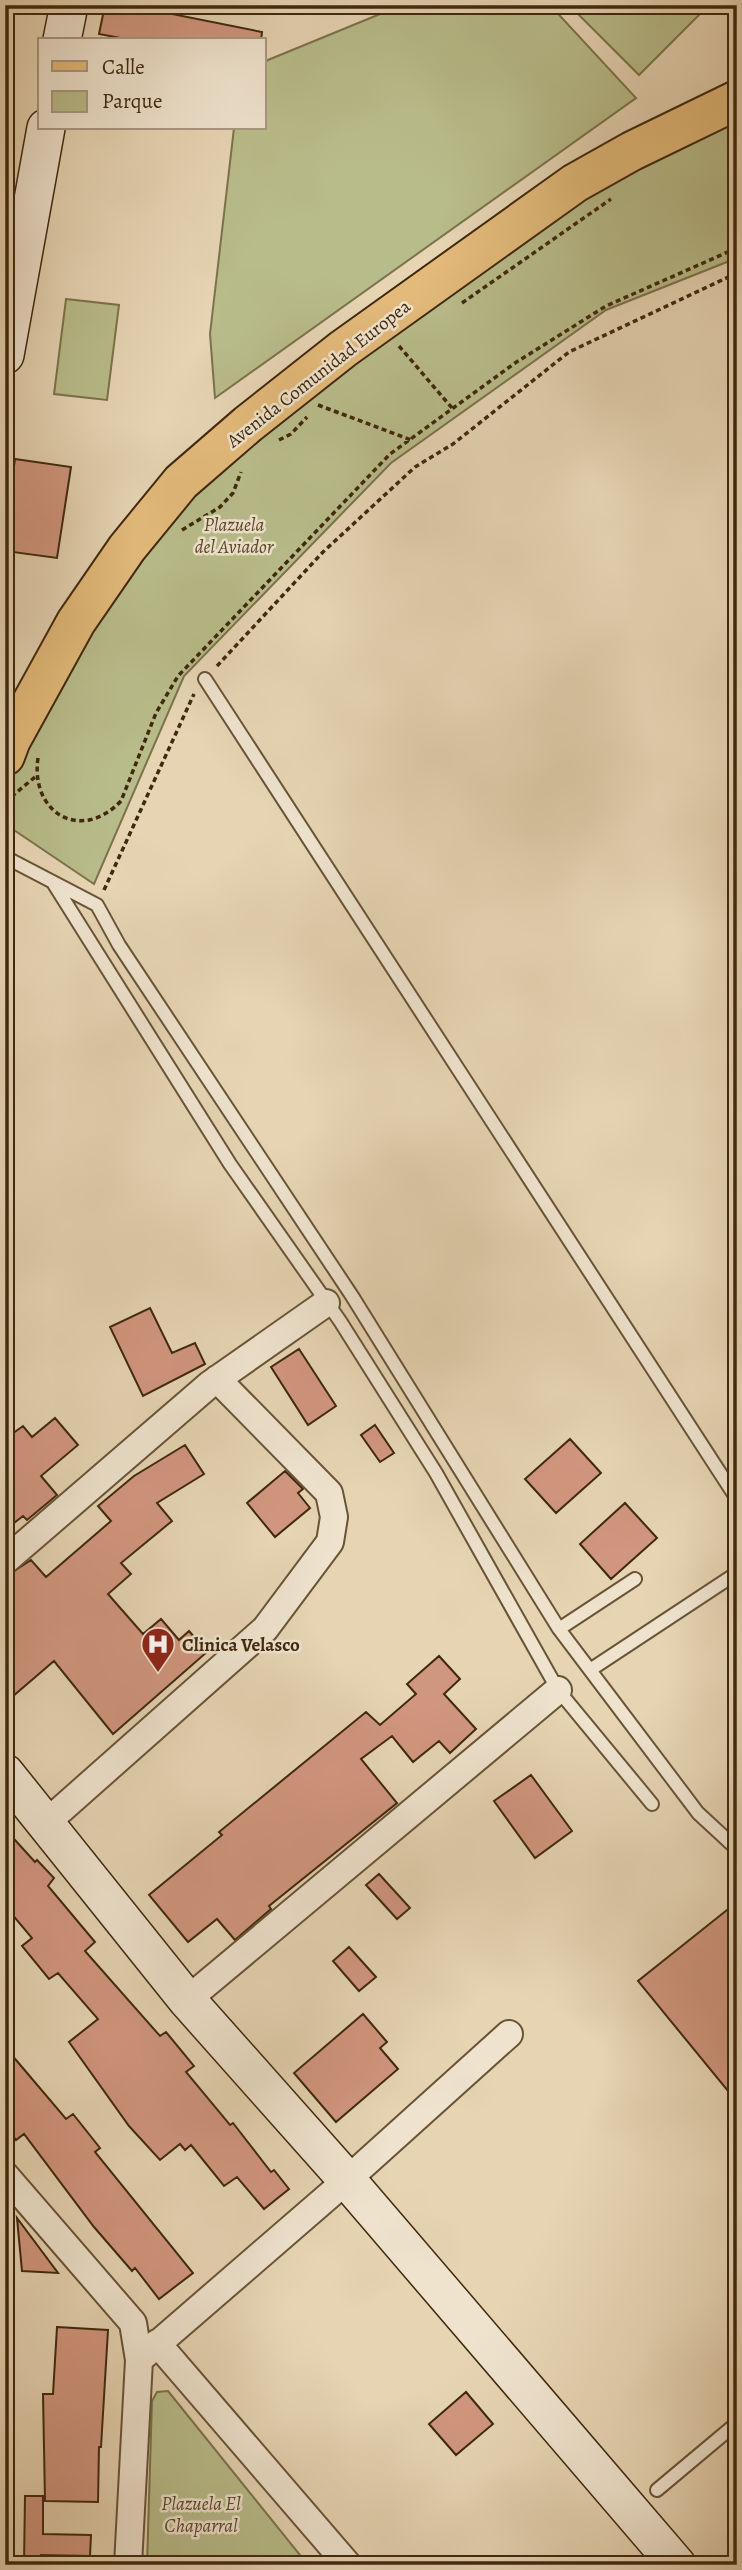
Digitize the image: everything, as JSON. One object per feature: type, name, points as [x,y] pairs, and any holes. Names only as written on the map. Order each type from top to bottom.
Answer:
[{"type":"main road","name":"Avenida Comunidad Europea","points":[[20,766],[11,740],[76,622],[127,548],[181,482],[343,349],[575,183],[632,151],[737,100]]},
{"type":"street","points":[[62,38],[69,5]]},
{"type":"street","points":[[5,355],[47,130]]},
{"type":"street","points":[[5,1562],[217,1379],[327,1303]]},
{"type":"street","points":[[46,1823],[265,1629],[330,1542],[334,1517],[330,1493],[217,1379]]},
{"type":"street","points":[[187,2000],[558,1690]]},
{"type":"street","points":[[5,1773],[187,2000],[347,2180],[677,2565]]},
{"type":"street","points":[[128,2565],[148,2351],[347,2180],[509,2034]]},
{"type":"street","points":[[5,2175],[134,2323],[148,2351],[348,2565]]},
{"type":"lane","points":[[205,679],[737,1499]]},
{"type":"lane","points":[[5,857],[97,905],[119,945],[352,1296],[558,1629],[698,1813],[737,1849]]},
{"type":"lane","points":[[54,883],[230,1164],[327,1303],[436,1473],[558,1690],[652,1804]]},
{"type":"lane","points":[[590,1670],[737,1573]]},
{"type":"lane","points":[[558,1629],[635,1579]]},
{"type":"lane","points":[[657,2490],[737,2423]]},
{"type":"path","points":[[453,309],[620,192]]},
{"type":"path","points":[[20,766],[46,803],[64,817],[89,820],[111,812],[121,802],[156,713],[178,676],[390,454],[514,363],[606,306],[737,248]]},
{"type":"path","points":[[97,905],[163,757],[205,679],[323,552],[415,467],[453,444],[569,352],[737,273]]},
{"type":"path","points":[[408,337],[397,344],[452,408]]},
{"type":"path","points":[[271,444],[291,434],[326,397]]},
{"type":"path","points":[[316,405],[411,440]]},
{"type":"path","points":[[180,531],[220,507],[233,493],[243,469]]},
{"type":"path","points":[[5,802],[20,766],[43,746]]},
{"type":"green space","points":[[385,5],[550,5],[636,98],[215,398],[210,334],[234,130],[266,130],[266,62],[385,12]]},
{"type":"green space","points":[[569,5],[700,5],[704,10],[639,75]]},
{"type":"green space","name":"Plazuela del Aviador","points":[[737,110],[737,258],[606,310],[391,463],[184,676],[94,884],[5,824],[5,795],[19,744],[134,553],[297,397],[552,220],[710,123]]},
{"type":"green space","points":[[66,299],[119,305],[107,400],[54,394]]},
{"type":"green space","name":"Plazuela El Chaparral","points":[[168,2391],[308,2565],[147,2565],[152,2401],[157,2392]]},
{"type":"building","points":[[105,5],[163,5],[162,12],[262,32],[261,38],[120,38],[99,34]]},
{"type":"building","points":[[15,459],[71,467],[57,558],[5,551],[5,525]]},
{"type":"building","points":[[150,1308],[172,1353],[195,1343],[205,1364],[143,1396],[110,1327]]},
{"type":"building","points":[[299,1349],[336,1406],[308,1425],[271,1367]]},
{"type":"building","points":[[55,1418],[78,1445],[41,1476],[57,1495],[27,1520],[23,1516],[5,1530],[5,1439],[23,1426],[32,1437]]},
{"type":"building","points":[[375,1425],[394,1453],[380,1462],[361,1435]]},
{"type":"building","points":[[570,1439],[601,1473],[556,1513],[525,1479]]},
{"type":"building","points":[[185,1445],[204,1474],[157,1503],[172,1521],[121,1563],[131,1574],[108,1594],[143,1634],[161,1619],[179,1640],[189,1631],[207,1652],[113,1734],[54,1661],[5,1703],[5,1577],[31,1560],[46,1577],[111,1521],[98,1506],[134,1476]]},
{"type":"building","points":[[285,1471],[303,1489],[298,1493],[310,1508],[275,1537],[247,1503]]},
{"type":"building","points":[[625,1503],[657,1538],[611,1579],[580,1544]]},
{"type":"building","points":[[439,1656],[460,1679],[444,1694],[476,1729],[450,1753],[439,1741],[413,1762],[392,1736],[361,1759],[397,1803],[269,1906],[271,1909],[235,1940],[217,1919],[188,1942],[149,1895],[222,1835],[219,1832],[366,1712],[380,1725],[416,1694],[407,1684]]},
{"type":"building","points":[[531,1775],[572,1831],[535,1858],[494,1801]]},
{"type":"building","points":[[5,1829],[35,1862],[37,1860],[54,1878],[48,1886],[95,1942],[85,1951],[160,2036],[166,2032],[194,2066],[186,2072],[230,2125],[233,2123],[271,2172],[274,2170],[289,2189],[264,2209],[237,2177],[224,2186],[191,2145],[185,2150],[180,2144],[160,2160],[129,2126],[69,2042],[98,2019],[58,1973],[49,1979],[22,1946],[32,1938],[5,1906]]},
{"type":"building","points":[[379,1874],[410,1908],[397,1919],[366,1885]]},
{"type":"building","points":[[737,1902],[737,2102],[638,1981]]},
{"type":"building","points":[[349,1947],[376,1977],[359,1991],[333,1961]]},
{"type":"building","points":[[363,2014],[387,2042],[380,2048],[398,2069],[336,2122],[294,2073]]},
{"type":"building","points":[[5,2047],[66,2119],[73,2114],[100,2148],[95,2152],[193,2273],[159,2299],[135,2268],[132,2271],[94,2227],[24,2134],[16,2140],[5,2125]]},
{"type":"building","points":[[17,2218],[58,2273],[22,2271]]},
{"type":"building","points":[[57,2327],[108,2330],[99,2447],[98,2502],[45,2501],[43,2394],[53,2394]]},
{"type":"building","points":[[466,2392],[493,2424],[456,2455],[429,2424]]},
{"type":"building","points":[[25,2496],[43,2496],[43,2534],[91,2535],[90,2556],[41,2555],[40,2565],[24,2565]]},
{"type":"place","name":"Clinica Velasco","points":[[158,1674]]}]
